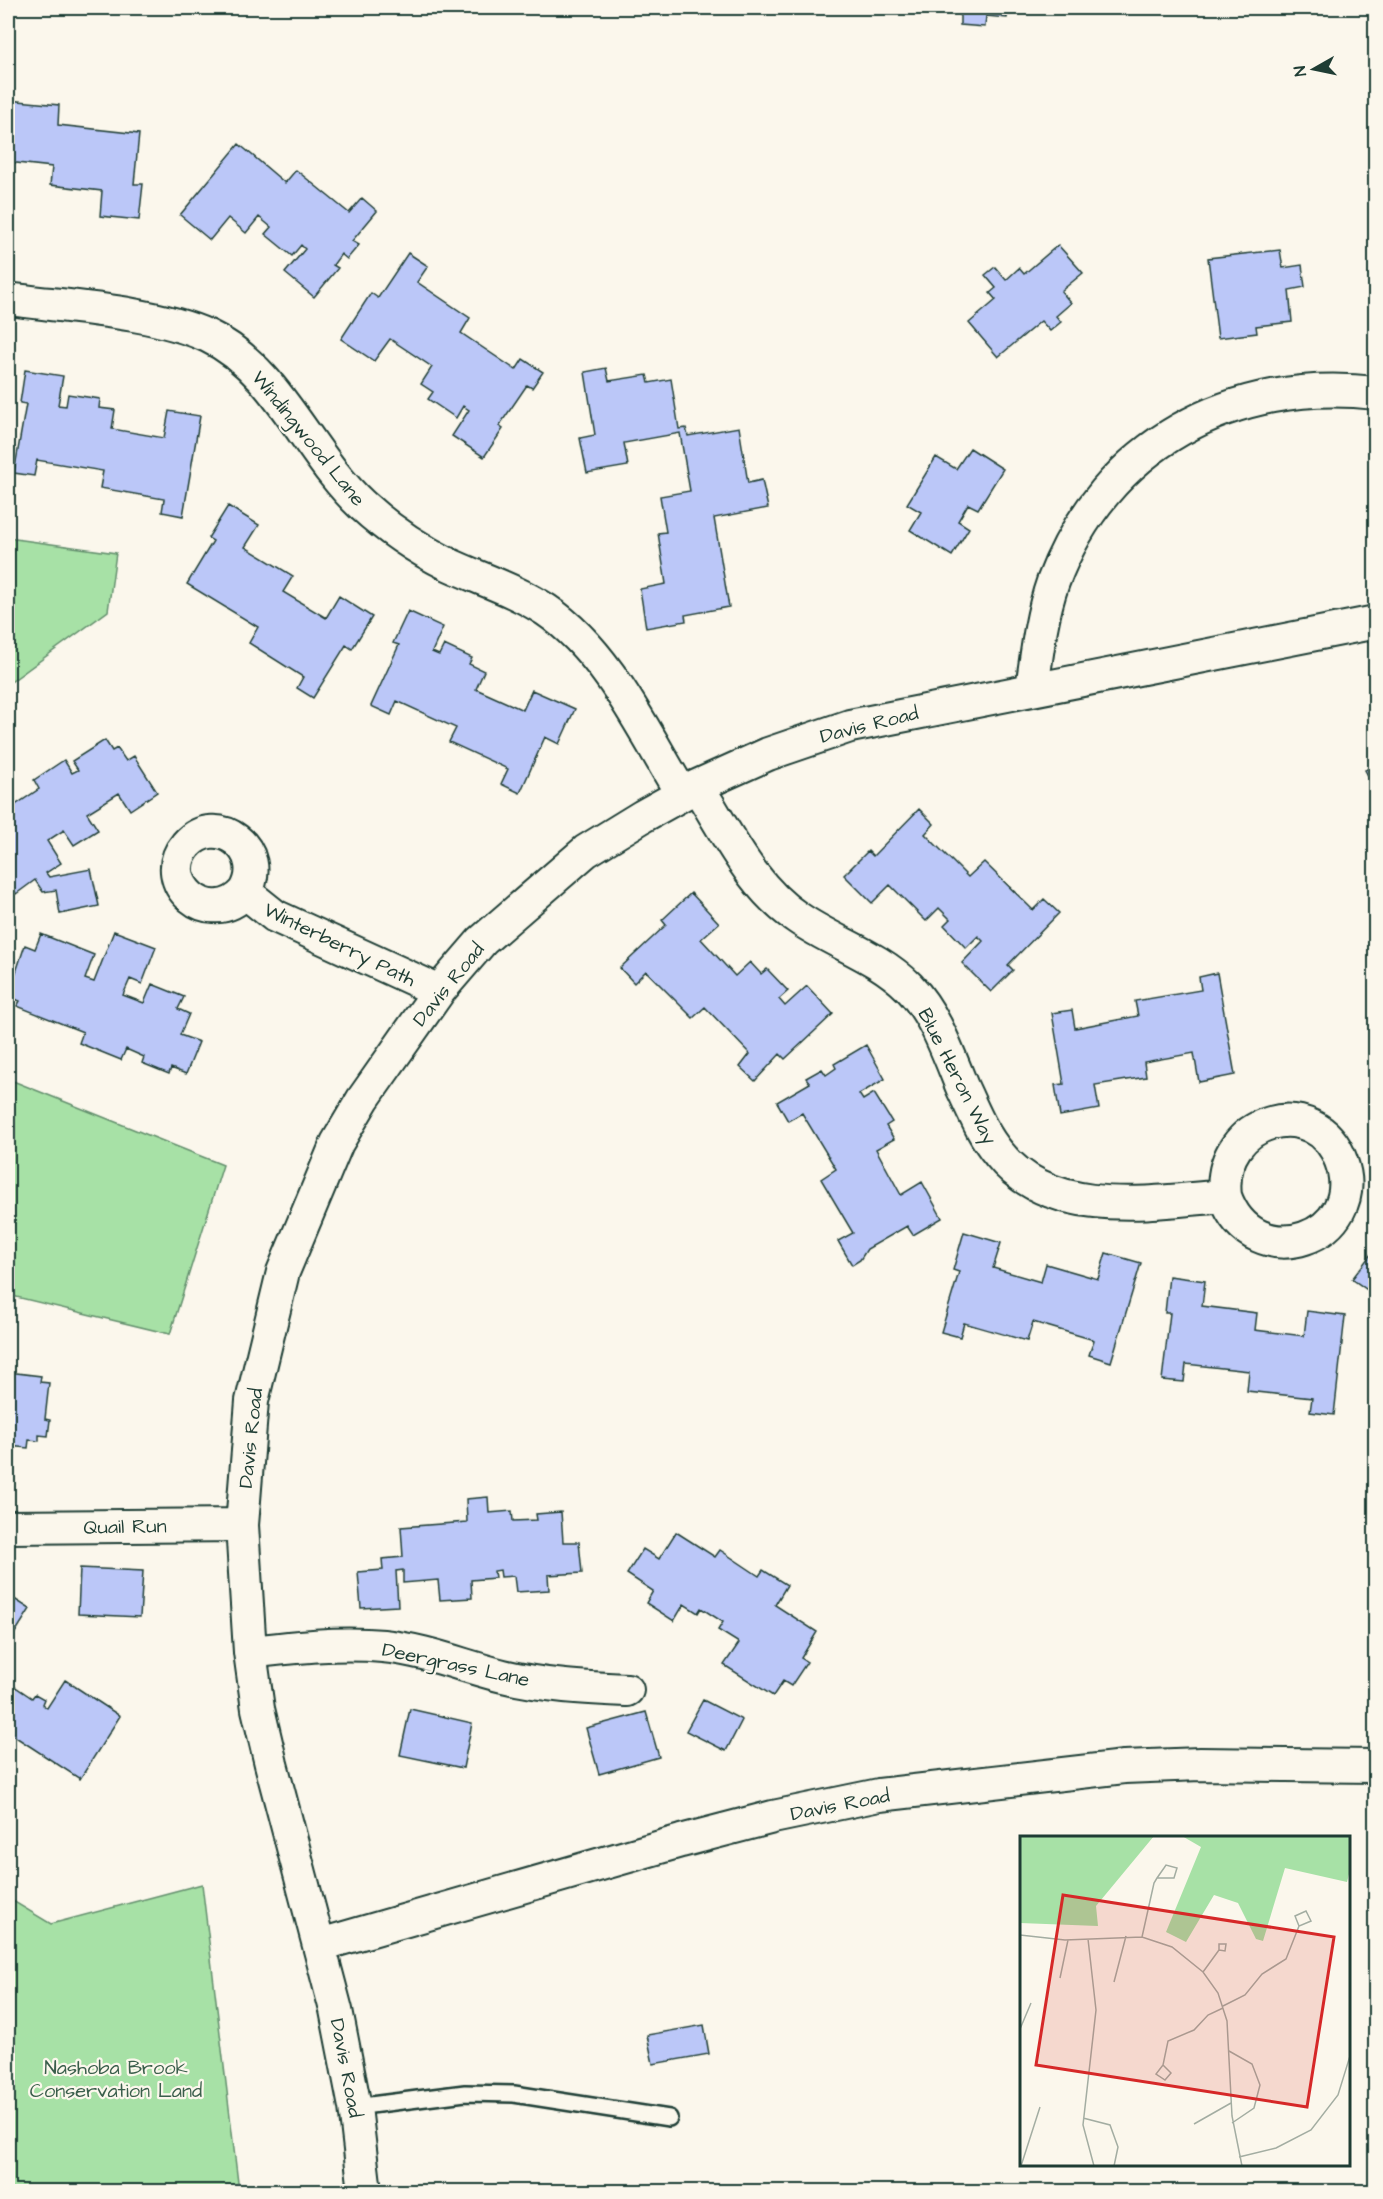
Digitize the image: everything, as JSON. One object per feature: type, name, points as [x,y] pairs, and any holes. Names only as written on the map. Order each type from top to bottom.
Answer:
[{"type":"street","name":"Windingwood Lane","points":[[8,299],[161,322],[207,336],[231,349],[269,388],[338,477],[381,522],[426,552],[521,596],[572,631],[592,651],[690,790]]},
{"type":"street","points":[[1032,689],[1043,618],[1053,582],[1086,517],[1135,461],[1164,439],[1196,420],[1229,406],[1266,395],[1304,390],[1342,389],[1376,393]]},
{"type":"street","name":"Davis Road","points":[[365,2192],[355,2107],[320,1945],[258,1708],[250,1652],[242,1524],[252,1401],[283,1272],[337,1143],[363,1099],[438,991],[482,941],[586,851],[690,790],[768,754],[850,726],[1376,622]]},
{"type":"street","name":"Blue Heron Way","points":[[690,790],[776,902],[818,931],[871,957],[910,988],[929,1014],[986,1138],[1016,1171],[1052,1192],[1072,1198],[1145,1202],[1225,1196]]},
{"type":"street","name":"Winterberry Path","points":[[244,892],[275,916],[438,991]]},
{"type":"street","name":"Quail Run","points":[[8,1527],[242,1524]]},
{"type":"street","name":"Deergrass Lane","points":[[250,1652],[327,1644],[384,1646],[438,1656],[504,1676],[567,1687],[627,1690]]},
{"type":"street","name":"Davis Road","points":[[320,1945],[681,1841],[773,1817],[879,1795],[1124,1767],[1200,1764],[1376,1766]]},
{"type":"lane","points":[[355,2107],[465,2093],[514,2094],[669,2118]]},
{"type":"green space","points":[[8,538],[116,553],[108,611],[8,684]]},
{"type":"green space","points":[[8,1079],[223,1165],[170,1334],[8,1295]]},
{"type":"green space","name":"Nashoba Brook Conservation Land","points":[[202,1884],[239,2191],[8,2191],[8,1898],[51,1924]]},
{"type":"building","points":[[935,8],[1008,8],[1007,18],[986,16],[985,27],[960,25],[960,14],[935,12]]},
{"type":"building","points":[[8,100],[59,105],[58,125],[139,134],[134,184],[143,184],[139,220],[100,216],[102,191],[50,185],[52,167],[8,162]]},
{"type":"building","points":[[239,144],[285,183],[296,170],[349,213],[362,198],[377,211],[352,241],[359,245],[347,259],[341,254],[333,265],[338,268],[314,297],[285,273],[305,249],[301,245],[292,256],[265,234],[271,227],[259,217],[246,233],[228,218],[210,240],[180,215]]},
{"type":"building","points":[[1058,245],[1083,273],[1061,291],[1071,303],[1056,316],[1061,322],[1050,331],[1041,321],[998,357],[969,323],[996,300],[990,293],[996,288],[985,275],[995,267],[1006,280],[1019,268],[1024,274]]},
{"type":"building","points":[[1280,250],[1283,268],[1302,265],[1305,287],[1289,290],[1292,322],[1256,326],[1257,333],[1218,338],[1208,258]]},
{"type":"building","points":[[408,253],[428,266],[417,282],[470,318],[461,333],[516,370],[523,359],[543,372],[532,388],[527,385],[499,426],[503,429],[484,457],[452,436],[469,410],[463,406],[456,418],[428,399],[433,392],[421,384],[432,367],[390,339],[374,361],[341,339],[371,293],[378,298]]},
{"type":"building","points":[[606,368],[609,381],[647,375],[649,383],[671,379],[679,429],[686,428],[688,436],[739,427],[748,483],[762,480],[768,508],[714,518],[729,607],[685,615],[686,621],[646,628],[640,589],[666,584],[658,533],[666,532],[660,496],[690,491],[680,433],[624,443],[628,466],[587,473],[580,438],[595,435],[585,372]]},
{"type":"building","points":[[25,370],[63,376],[58,405],[66,406],[68,394],[100,399],[99,408],[115,410],[112,429],[164,438],[169,411],[200,416],[183,516],[162,512],[164,499],[100,488],[103,471],[37,460],[34,476],[14,473],[26,404],[20,403]]},
{"type":"building","points":[[970,448],[1003,469],[978,509],[968,504],[958,521],[969,528],[952,556],[910,530],[921,512],[907,504],[936,457],[956,469]]},
{"type":"building","points":[[228,506],[259,525],[245,547],[293,576],[283,592],[326,618],[339,596],[372,617],[352,649],[346,645],[313,698],[297,688],[303,677],[249,643],[258,627],[187,584],[213,541],[208,538]]},
{"type":"building","points":[[408,611],[443,627],[432,652],[439,655],[444,645],[472,658],[469,664],[484,671],[476,689],[523,710],[532,690],[575,709],[559,744],[545,737],[520,793],[501,784],[508,769],[449,742],[456,728],[397,701],[391,715],[371,706],[399,645],[393,643]]},
{"type":"building","points":[[105,740],[112,751],[117,748],[126,761],[134,756],[157,792],[130,810],[119,793],[87,813],[98,830],[74,845],[64,830],[47,841],[61,863],[46,873],[49,877],[91,869],[99,906],[60,914],[56,890],[43,892],[35,880],[16,894],[8,881],[8,810],[39,789],[34,780],[64,760],[72,773],[78,770],[72,761]]},
{"type":"building","points":[[1376,765],[1376,790],[1365,770]]},
{"type":"building","points":[[919,809],[934,824],[925,834],[968,877],[984,862],[1033,910],[1044,899],[1059,913],[1008,965],[1013,970],[991,992],[962,963],[983,941],[978,936],[966,948],[944,925],[950,919],[939,908],[926,921],[890,885],[872,903],[844,875],[868,851],[873,856]]},
{"type":"building","points":[[691,893],[719,923],[701,939],[735,976],[750,962],[761,974],[767,969],[788,991],[779,999],[785,1006],[807,986],[833,1014],[785,1059],[780,1054],[755,1081],[740,1067],[750,1054],[705,1007],[693,1018],[646,971],[634,983],[620,968],[666,925],[662,920]]},
{"type":"building","points":[[114,931],[156,947],[142,984],[130,979],[123,995],[144,1003],[152,984],[184,997],[178,1009],[189,1014],[180,1035],[199,1042],[186,1074],[171,1068],[169,1074],[142,1063],[144,1057],[126,1049],[121,1060],[79,1043],[83,1032],[17,1006],[20,1001],[8,996],[25,945],[35,949],[41,934],[94,955],[85,979],[94,982]]},
{"type":"building","points":[[1217,973],[1235,1075],[1199,1082],[1194,1053],[1144,1062],[1146,1077],[1095,1085],[1099,1109],[1060,1116],[1055,1085],[1064,1084],[1052,1013],[1072,1010],[1075,1028],[1138,1016],[1135,1001],[1201,990],[1199,977]]},
{"type":"building","points":[[866,1045],[885,1079],[859,1094],[863,1100],[874,1093],[892,1122],[886,1126],[894,1139],[876,1149],[901,1195],[922,1182],[942,1218],[913,1235],[907,1226],[867,1249],[860,1260],[852,1265],[838,1241],[853,1233],[821,1179],[836,1169],[802,1113],[788,1121],[777,1102],[810,1083],[806,1078],[822,1069],[826,1075],[836,1068],[834,1064]]},
{"type":"building","points":[[964,1232],[1001,1243],[993,1268],[1041,1282],[1046,1264],[1098,1279],[1106,1253],[1141,1263],[1111,1362],[1089,1355],[1094,1340],[1033,1322],[1027,1341],[964,1323],[960,1337],[941,1332],[959,1272],[953,1270]]},
{"type":"building","points":[[1376,1249],[1376,1296],[1352,1279]]},
{"type":"building","points":[[1169,1276],[1205,1281],[1202,1306],[1257,1313],[1255,1330],[1304,1336],[1307,1311],[1345,1316],[1334,1415],[1310,1412],[1312,1398],[1247,1391],[1249,1371],[1186,1364],[1184,1382],[1162,1380],[1170,1313],[1165,1313]]},
{"type":"building","points":[[8,1372],[41,1376],[40,1382],[49,1383],[45,1419],[50,1420],[48,1436],[39,1435],[39,1441],[29,1440],[28,1448],[8,1446]]},
{"type":"building","points":[[488,1497],[489,1513],[512,1511],[513,1521],[537,1520],[536,1514],[561,1512],[563,1542],[579,1542],[582,1573],[548,1575],[549,1590],[516,1592],[514,1576],[501,1577],[500,1570],[494,1571],[495,1578],[471,1580],[472,1598],[440,1600],[438,1580],[403,1583],[403,1570],[396,1571],[398,1606],[361,1608],[358,1572],[383,1570],[382,1559],[403,1557],[401,1527],[467,1522],[466,1499]]},
{"type":"building","points":[[676,1532],[715,1557],[720,1550],[759,1576],[763,1570],[787,1585],[775,1605],[817,1632],[801,1658],[807,1662],[791,1686],[783,1681],[773,1696],[724,1665],[739,1643],[718,1630],[723,1622],[701,1608],[698,1613],[684,1604],[674,1621],[646,1603],[653,1591],[627,1574],[643,1549],[659,1559]]},
{"type":"building","points":[[80,1568],[143,1571],[140,1617],[78,1614]]},
{"type":"building","points":[[8,1595],[30,1609],[8,1644]]},
{"type":"building","points":[[65,1680],[120,1716],[80,1779],[8,1732],[8,1682],[32,1698],[35,1694],[44,1699],[42,1704],[47,1708]]},
{"type":"building","points":[[703,1700],[742,1720],[726,1751],[686,1731]]},
{"type":"building","points":[[410,1709],[472,1723],[463,1768],[400,1755]]},
{"type":"building","points":[[646,1712],[659,1757],[599,1774],[586,1728]]},
{"type":"building","points":[[704,2025],[709,2054],[653,2064],[647,2035]]}]
